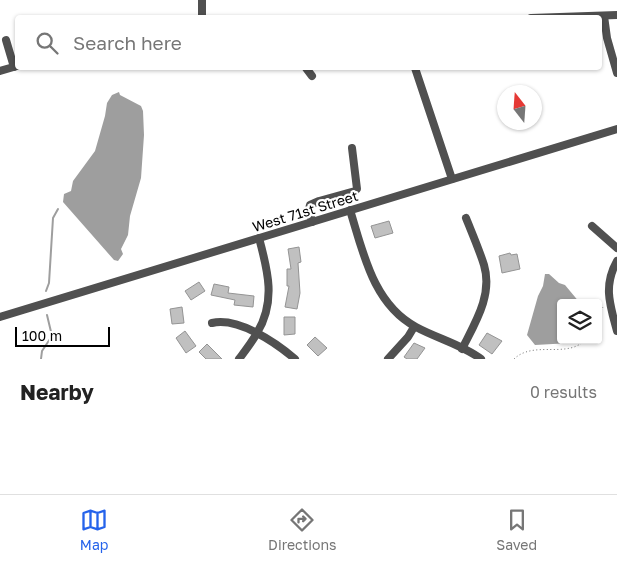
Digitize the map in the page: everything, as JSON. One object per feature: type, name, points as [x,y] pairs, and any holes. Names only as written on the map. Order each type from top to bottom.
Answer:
[{"type":"street","points":[[202,0],[202,15]]},
{"type":"street","points":[[617,15],[604,16],[607,38],[617,73]]},
{"type":"street","points":[[6,40],[15,63]]},
{"type":"street","points":[[0,71],[15,66]]},
{"type":"street","points":[[308,70],[312,76]]},
{"type":"street","points":[[416,70],[452,179]]},
{"type":"street","name":"West 71st Street","points":[[0,317],[617,128]]},
{"type":"street","points":[[312,222],[310,205],[355,191],[357,188],[352,148]]},
{"type":"street","points":[[350,210],[374,281],[394,310],[414,326],[481,359]]},
{"type":"street","points":[[462,349],[480,313],[485,298],[486,283],[485,266],[466,218]]},
{"type":"street","points":[[592,226],[617,248]]},
{"type":"street","points":[[239,359],[257,334],[262,323],[270,289],[259,238]]},
{"type":"street","points":[[617,261],[610,274],[609,288],[611,307],[617,331]]},
{"type":"street","points":[[212,323],[222,321],[235,323],[282,348],[295,359]]},
{"type":"street","points":[[388,359],[408,337],[414,326]]},
{"type":"path","points":[[514,359],[530,351],[565,351],[577,348],[581,344]]},
{"type":"shaded area","points":[[119,92],[120,95],[141,106],[144,135],[141,178],[130,216],[128,235],[121,249],[123,254],[118,261],[114,260],[63,202],[64,194],[71,191],[73,181],[95,151],[107,103],[112,95]]},
{"type":"shaded area","points":[[545,274],[549,274],[559,283],[565,285],[577,299],[557,299],[557,344],[535,345],[527,335],[538,296],[543,286]]},
{"type":"building","points":[[389,221],[393,233],[375,238],[371,226]]},
{"type":"building","points":[[299,247],[301,262],[298,263],[300,293],[297,309],[285,307],[289,286],[287,286],[287,269],[291,269],[288,249]]},
{"type":"building","points":[[510,253],[511,255],[517,254],[520,269],[502,273],[499,256]]},
{"type":"building","points":[[199,282],[205,291],[191,300],[185,291]]},
{"type":"building","points":[[214,284],[229,287],[228,293],[254,296],[253,307],[234,305],[235,300],[211,295]]},
{"type":"building","points":[[182,307],[184,323],[172,324],[170,309]]},
{"type":"building","points":[[284,317],[295,317],[295,334],[284,335]]},
{"type":"building","points":[[185,331],[196,346],[186,353],[176,338]]},
{"type":"building","points":[[487,333],[502,341],[492,354],[479,345]]},
{"type":"building","points":[[315,337],[327,348],[318,356],[307,345]]},
{"type":"building","points":[[414,343],[425,348],[417,359],[407,359],[404,357]]},
{"type":"building","points":[[207,344],[222,359],[206,359],[199,352]]},
{"type":"waterway","points":[[46,291],[49,283],[53,218],[58,209]]},
{"type":"waterway","points":[[41,359],[42,351],[52,336],[47,315]]}]
